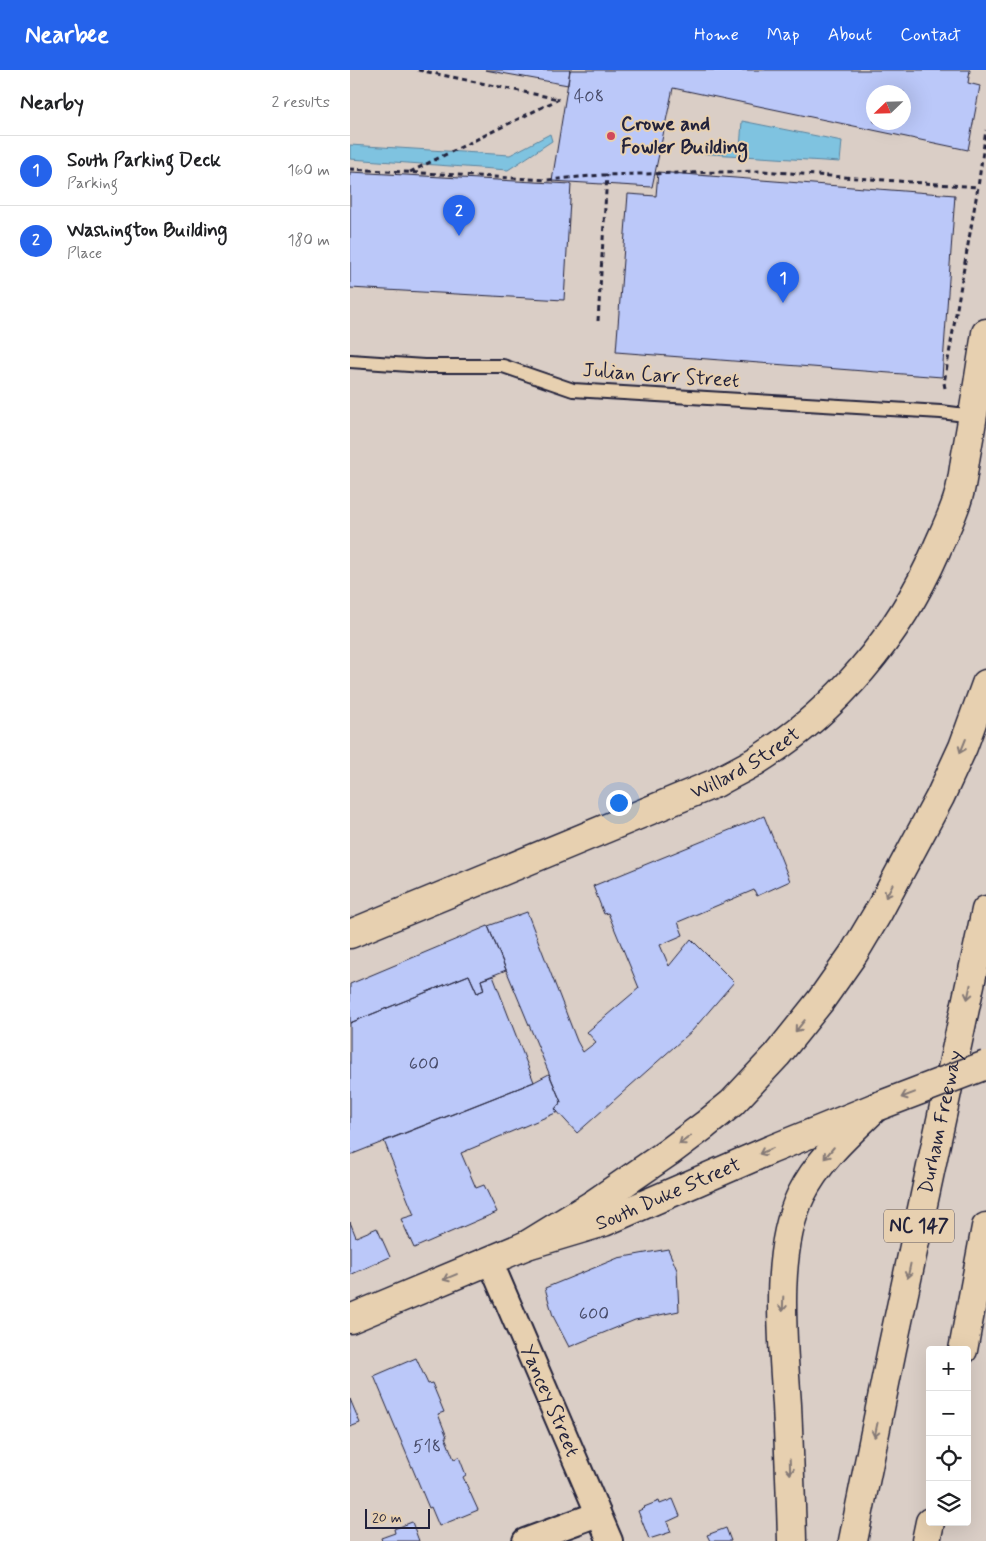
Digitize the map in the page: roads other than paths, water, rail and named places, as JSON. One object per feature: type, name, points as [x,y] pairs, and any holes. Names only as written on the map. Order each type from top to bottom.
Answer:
[{"type":"main road","name":"Willard Street","points":[[350,934],[716,783],[756,761],[789,738],[845,689],[901,618],[924,578],[959,494],[986,333]]},
{"type":"main road","points":[[527,1245],[592,1205],[705,1125],[732,1103],[783,1047],[854,953],[879,911],[940,796],[963,747],[986,684]]},
{"type":"main road","name":"Durham Freeway","points":[[853,1541],[986,910]]},
{"type":"main road","name":"South Duke Street","points":[[350,1319],[527,1245],[604,1222],[770,1150],[986,1065]]},
{"type":"main road","points":[[792,1541],[789,1438],[782,1327],[784,1263],[790,1223],[800,1196],[821,1163],[834,1147],[876,1107]]},
{"type":"main road","name":"NC 147","points":[[964,1346],[986,1227]]},
{"type":"main road","points":[[926,1541],[929,1526]]},
{"type":"street","name":"Yancey Street","points":[[490,1261],[610,1541]]},
{"type":"street","points":[[525,1541],[598,1514]]},
{"type":"lane","name":"Julian Carr Street","points":[[350,361],[424,366],[503,366],[574,390],[941,412],[973,416]]},
{"type":"water","points":[[742,121],[842,141],[840,162],[695,153],[696,147],[740,149]]},
{"type":"water","points":[[550,134],[552,141],[508,170],[350,159],[350,145],[510,155]]},
{"type":"place","name":"Crowe and Fowler Building","points":[[611,136]]},
{"type":"place","name":"Washington Building","points":[[459,236]]},
{"type":"place","name":"South Parking Deck","points":[[783,303]]}]
